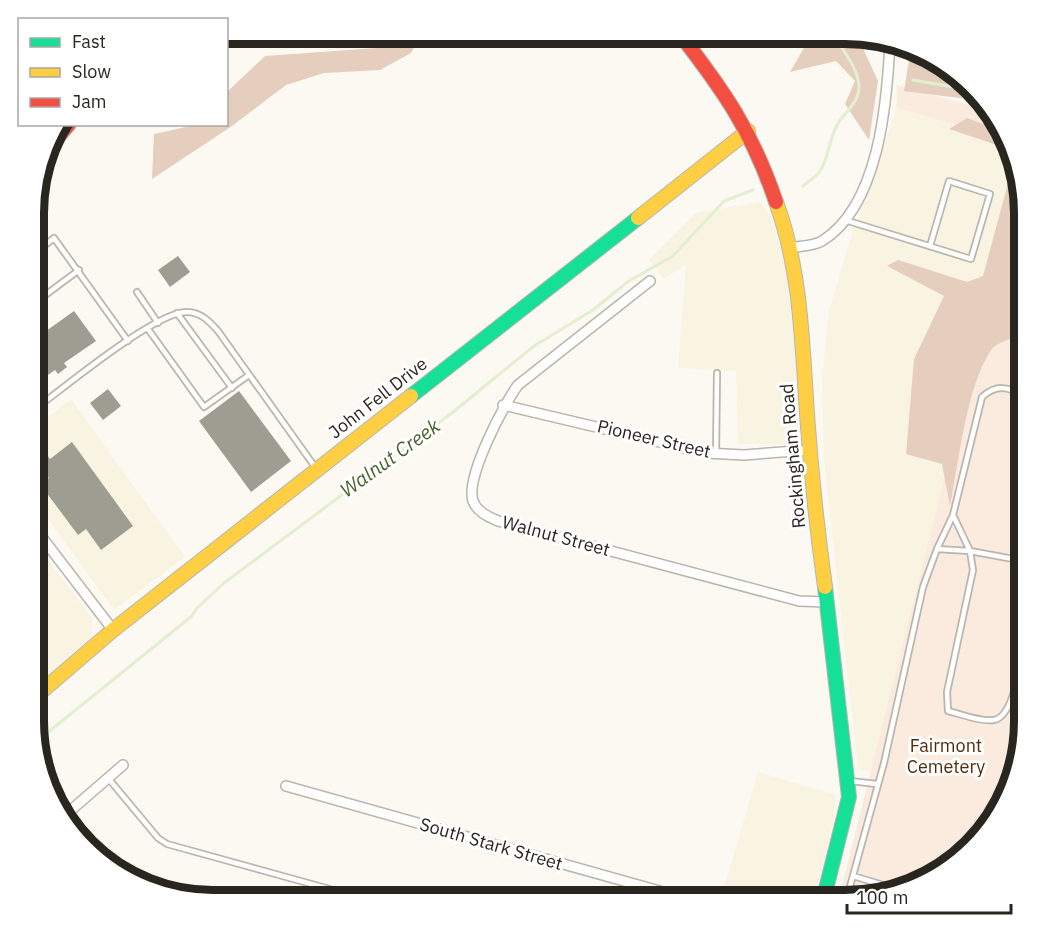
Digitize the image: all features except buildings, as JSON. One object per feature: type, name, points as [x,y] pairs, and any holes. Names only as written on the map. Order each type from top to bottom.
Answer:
[{"type":"street","name":"Rockingham Road","points":[[688,44],[718,83],[748,131],[772,183],[790,248],[801,319],[808,450],[849,796],[826,890]]},
{"type":"street","points":[[790,248],[820,242],[845,220],[866,181],[879,142],[888,98],[890,50]]},
{"type":"street","name":"John Fell Drive","points":[[44,689],[113,630],[748,131]]},
{"type":"street","name":"Walnut Street","points":[[650,281],[518,385],[503,405],[472,490],[474,502],[482,513],[498,521],[788,598],[826,602]]},
{"type":"street","name":"Pioneer Street","points":[[503,405],[519,406],[668,446],[716,454],[744,455],[808,450]]},
{"type":"street","points":[[44,540],[113,630]]},
{"type":"street","points":[[70,811],[123,765]]},
{"type":"street","name":"South Stark Street","points":[[286,786],[656,890]]},
{"type":"street","points":[[637,890],[638,885]]},
{"type":"lane","points":[[845,220],[971,259],[990,194],[949,181],[930,246]]},
{"type":"lane","points":[[44,246],[54,238],[128,341]]},
{"type":"lane","points":[[44,296],[79,270]]},
{"type":"lane","points":[[137,292],[158,323]]},
{"type":"lane","points":[[44,402],[128,341],[158,323],[177,313],[198,314],[208,320],[316,470]]},
{"type":"lane","points":[[177,313],[232,388]]},
{"type":"lane","points":[[148,329],[204,407],[249,375]]},
{"type":"lane","points":[[716,454],[717,373]]},
{"type":"lane","points":[[849,890],[877,784],[923,588],[937,549],[953,515],[982,397],[998,387],[1013,390]]},
{"type":"lane","points":[[953,515],[970,551],[973,570],[947,692],[948,711],[992,720],[1000,718],[1011,702],[1014,689]]},
{"type":"lane","points":[[937,549],[970,551],[1014,559]]},
{"type":"lane","points":[[108,778],[159,838],[167,844],[333,890]]},
{"type":"lane","points":[[848,781],[877,784]]},
{"type":"lane","points":[[853,876],[885,886]]},
{"type":"shaded area","points":[[381,44],[416,44],[411,53],[380,70],[324,73],[286,85],[232,126],[152,179],[154,134],[190,126],[228,126],[228,91],[265,56],[377,48]]},
{"type":"shaded area","points":[[806,44],[861,45],[878,81],[869,140],[845,104],[855,81],[836,61],[790,72]]},
{"type":"shaded area","points":[[910,56],[938,72],[970,100],[967,99],[904,91]]},
{"type":"shaded area","points":[[897,108],[995,136],[1008,169],[1013,206],[871,771],[858,769],[824,460],[822,379],[829,311],[848,246]]},
{"type":"shaded area","points":[[967,118],[989,126],[1000,146],[949,129]]},
{"type":"shaded area","points":[[1010,178],[1013,202],[1013,338],[991,350],[975,384],[964,425],[950,506],[942,464],[906,454],[914,359],[944,296],[887,266],[898,260],[967,282],[983,276]]},
{"type":"shaded area","points":[[760,202],[771,217],[785,264],[793,329],[798,431],[788,444],[738,444],[736,371],[678,368],[686,264],[664,279],[649,260],[696,213]]},
{"type":"shaded area","points":[[71,399],[185,557],[114,610],[44,513],[44,420]]},
{"type":"shaded area","points":[[44,555],[92,618],[92,637],[44,678]]},
{"type":"shaded area","points":[[758,772],[836,795],[833,824],[816,890],[724,890]]},
{"type":"green space","points":[[897,85],[976,107],[995,136],[897,108]]},
{"type":"green space","name":"Fairmont Cemetery","points":[[1013,206],[1014,721],[1008,765],[1001,786],[985,815],[956,848],[938,862],[909,878],[888,885],[841,890]]},
{"type":"waterway","name":"Walnut Creek","points":[[803,186],[820,171],[836,127],[858,93],[856,73],[839,44]]},
{"type":"waterway","points":[[913,80],[958,88]]},
{"type":"waterway","name":"Walnut Creek","points":[[44,735],[192,616],[196,609],[224,583],[453,412],[534,346],[593,310],[629,281],[673,256],[724,201],[753,190]]},
{"type":"traffic: fast","points":[[411,396],[638,218]]},
{"type":"traffic: fast","points":[[825,587],[849,797],[826,890]]},
{"type":"traffic: slow","points":[[638,218],[748,131]]},
{"type":"traffic: slow","points":[[776,202],[791,254],[799,306],[812,479],[825,587]]},
{"type":"traffic: slow","points":[[44,689],[113,630],[411,396]]},
{"type":"traffic: jam","points":[[687,44],[723,93],[747,133],[776,202]]}]
